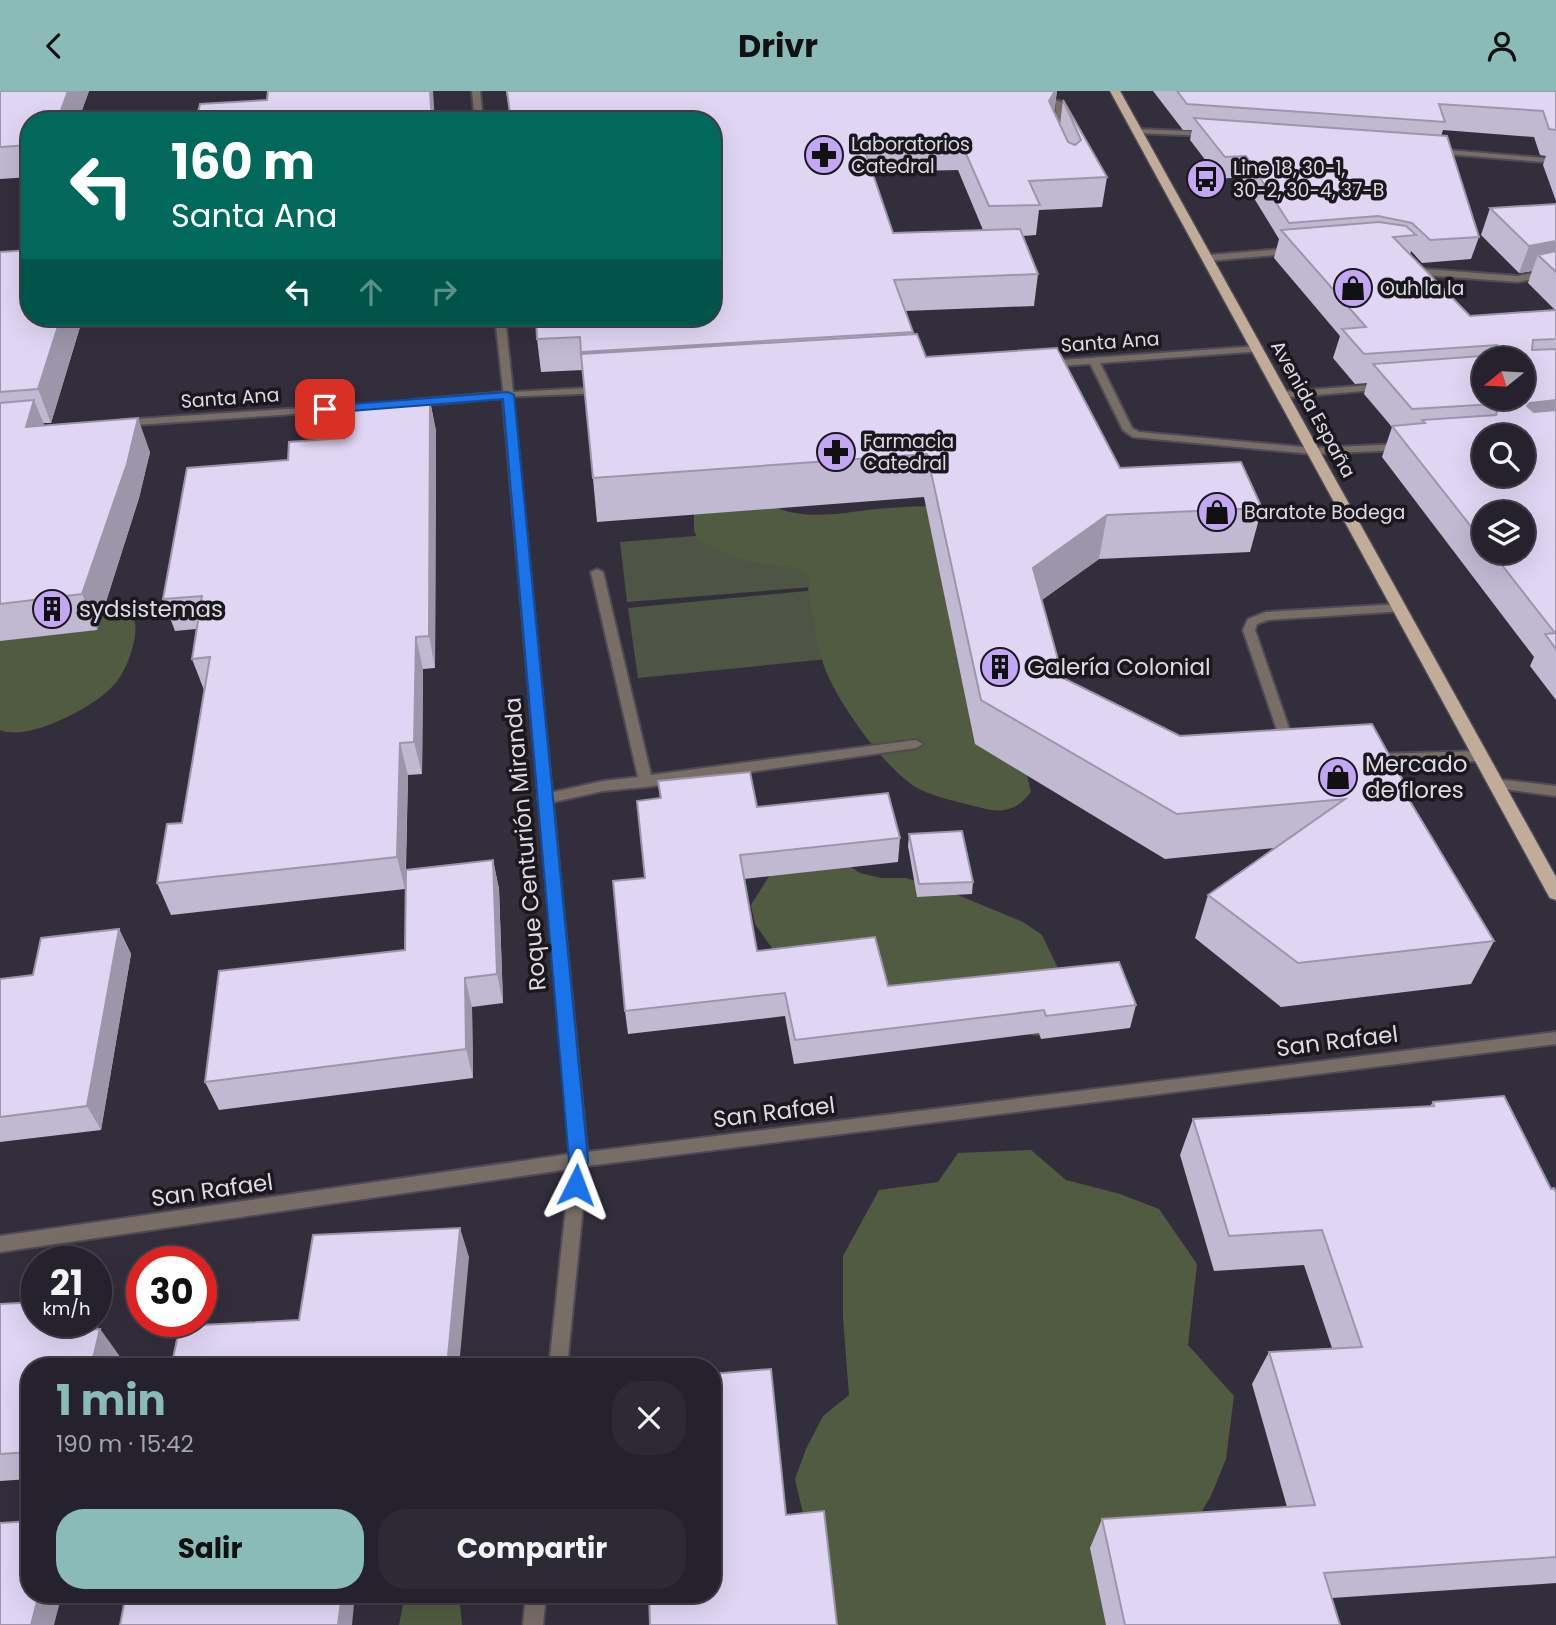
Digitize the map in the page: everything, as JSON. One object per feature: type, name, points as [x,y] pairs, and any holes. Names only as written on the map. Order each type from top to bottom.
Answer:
[{"type":"main road","name":"Avenida España","points":[[1115,91],[1556,893]]},
{"type":"street","points":[[476,91],[478,112]]},
{"type":"street","points":[[1057,139],[1052,127],[1060,119],[1058,102]]},
{"type":"street","points":[[1138,131],[1212,134]]},
{"type":"street","points":[[1419,150],[1556,161]]},
{"type":"street","points":[[1209,258],[1301,250]]},
{"type":"street","points":[[1434,282],[1421,269],[1495,279],[1518,279],[1556,271]]},
{"type":"street","name":"Roque Centurión Miranda","points":[[501,326],[579,1160],[559,1358]]},
{"type":"street","name":"Santa Ana","points":[[1038,365],[1259,349]]},
{"type":"street","points":[[1094,361],[1128,429],[1137,435],[1313,451],[1419,445]]},
{"type":"street","points":[[1282,395],[1388,387]]},
{"type":"street","points":[[402,404],[620,389]]},
{"type":"street","name":"Santa Ana","points":[[109,424],[377,406]]},
{"type":"street","points":[[597,572],[646,782]]},
{"type":"street","points":[[1309,751],[1297,747],[1284,733],[1249,630],[1252,622],[1266,616],[1400,608]]},
{"type":"street","points":[[545,799],[603,786],[916,744]]},
{"type":"street","points":[[1358,758],[1395,760],[1479,757]]},
{"type":"street","points":[[1495,784],[1556,791]]},
{"type":"street","name":"San Rafael","points":[[0,1244],[579,1160],[1556,1038]]},
{"type":"street","points":[[533,1625],[535,1603]]},
{"type":"green space","points":[[767,503],[782,510],[812,515],[899,507],[961,505],[1031,792],[1024,800],[1011,809],[996,810],[934,795],[914,786],[874,748],[848,712],[823,663],[808,590],[810,579],[800,569],[746,561],[699,541],[694,531],[694,513]]},
{"type":"green space","points":[[822,526],[838,585],[627,602],[620,542]]},
{"type":"green space","points":[[0,577],[100,612],[134,618],[135,635],[130,654],[112,687],[90,704],[59,721],[26,731],[0,730]]},
{"type":"green space","points":[[838,588],[858,656],[638,678],[628,608]]},
{"type":"green space","points":[[839,859],[860,873],[881,878],[906,878],[953,893],[1023,922],[1042,935],[1067,987],[1040,1036],[1014,1033],[779,958],[755,924],[751,905],[773,870]]},
{"type":"green space","points":[[1031,1150],[1066,1180],[1120,1194],[1159,1209],[1197,1264],[1188,1345],[1234,1396],[1226,1459],[1211,1496],[1189,1533],[1229,1625],[837,1625],[828,1620],[795,1479],[806,1449],[823,1416],[849,1395],[843,1318],[843,1256],[879,1190],[938,1182],[958,1153]]},
{"type":"green space","points":[[403,1603],[460,1603],[462,1625],[399,1625]]},
{"type":"building","points":[[0,91],[68,91],[60,112],[21,112],[21,146],[0,147]]},
{"type":"building","points":[[268,91],[430,91],[431,112],[198,112],[200,104],[267,100]]},
{"type":"building","points":[[507,91],[1055,91],[1049,101],[1068,142],[1075,145],[1081,140],[1063,100],[1107,177],[1029,181],[1040,205],[989,206],[960,140],[862,142],[893,233],[1020,229],[1038,274],[894,280],[913,332],[581,352],[580,337],[537,339],[536,326],[721,326],[721,112],[510,112]]},
{"type":"building","points":[[1177,91],[1556,91],[1556,130],[1549,129],[1543,111],[1439,104],[1445,122],[1187,104]]},
{"type":"building","points":[[1194,118],[1447,136],[1479,237],[1430,240],[1412,223],[1378,216],[1289,223],[1246,156],[1225,157]]},
{"type":"building","points":[[1556,204],[1556,241],[1529,246],[1490,208]]},
{"type":"building","points":[[1379,222],[1406,226],[1416,235],[1393,237],[1470,316],[1556,310],[1556,339],[1533,340],[1532,347],[1497,345],[1364,354],[1342,329],[1366,327],[1281,230]]},
{"type":"building","points":[[21,251],[21,326],[58,326],[38,389],[0,392],[0,252]]},
{"type":"building","points":[[1556,251],[1556,272],[1538,255]]},
{"type":"building","points":[[917,334],[926,357],[1057,348],[1120,468],[1241,462],[1262,508],[1107,515],[1033,568],[1063,678],[1180,736],[1372,724],[1410,793],[1405,793],[1494,941],[1298,963],[1208,895],[1345,799],[1177,814],[981,700],[927,454],[593,478],[581,354]]},
{"type":"building","points":[[1556,349],[1556,400],[1535,402],[1535,350]]},
{"type":"building","points":[[1472,357],[1472,405],[1412,409],[1373,364]]},
{"type":"building","points":[[34,400],[26,427],[138,418],[127,464],[82,594],[0,604],[0,403]]},
{"type":"building","points":[[430,401],[429,636],[416,637],[414,742],[400,743],[397,857],[157,883],[167,824],[182,823],[210,657],[192,659],[202,596],[163,599],[187,468],[288,460],[289,442],[344,438],[346,408]]},
{"type":"building","points":[[1497,410],[1556,410],[1556,649],[1545,634],[1555,633],[1501,564],[1535,564],[1535,501],[1472,501],[1472,528],[1392,426],[1425,423],[1422,420],[1496,415]]},
{"type":"building","points":[[750,772],[757,807],[888,793],[900,838],[740,855],[757,951],[875,937],[888,986],[1119,962],[1136,1005],[1046,1016],[1044,1010],[795,1040],[785,993],[625,1011],[613,881],[645,878],[637,801],[661,798],[658,781]]},
{"type":"building","points":[[962,831],[973,882],[919,884],[909,834]]},
{"type":"building","points":[[493,860],[497,974],[465,978],[466,1049],[205,1082],[219,971],[405,950],[406,870]]},
{"type":"building","points":[[119,929],[87,1106],[0,1117],[0,979],[33,975],[41,938]]},
{"type":"building","points":[[1504,1096],[1551,1189],[1554,1188],[1556,1192],[1556,1557],[1324,1573],[1340,1625],[1125,1625],[1102,1519],[1315,1505],[1269,1352],[1362,1347],[1322,1230],[1229,1236],[1193,1119],[1434,1106],[1433,1102]]},
{"type":"building","points":[[460,1228],[448,1358],[173,1358],[178,1337],[217,1337],[217,1324],[299,1320],[313,1235]]},
{"type":"building","points":[[21,1303],[21,1337],[98,1337],[93,1358],[21,1358],[21,1453],[0,1454],[0,1304]]},
{"type":"building","points":[[771,1369],[786,1515],[824,1511],[837,1625],[650,1625],[649,1603],[721,1603],[721,1373]]},
{"type":"building","points":[[21,1522],[21,1603],[37,1603],[31,1625],[0,1625],[0,1523]]},
{"type":"building","points":[[124,1603],[341,1603],[338,1625],[120,1625]]},
{"type":"place","name":"Laboratorios Catedral","points":[[824,155]]},
{"type":"place","name":"Line 18, 30-1, 30-2, 30-4, 37-B","points":[[1206,179]]},
{"type":"place","name":"Ouh la la","points":[[1353,288]]},
{"type":"place","name":"Farmacia Catedral","points":[[836,452]]},
{"type":"place","name":"Baratote Bodega","points":[[1217,512]]},
{"type":"place","name":"sydsistemas","points":[[52,609]]},
{"type":"place","name":"Galería Colonial","points":[[1000,667]]},
{"type":"place","name":"Mercado de flores","points":[[1338,777]]},
{"type":"route","points":[[325,409],[508,395],[579,1160],[576,1185]]}]
